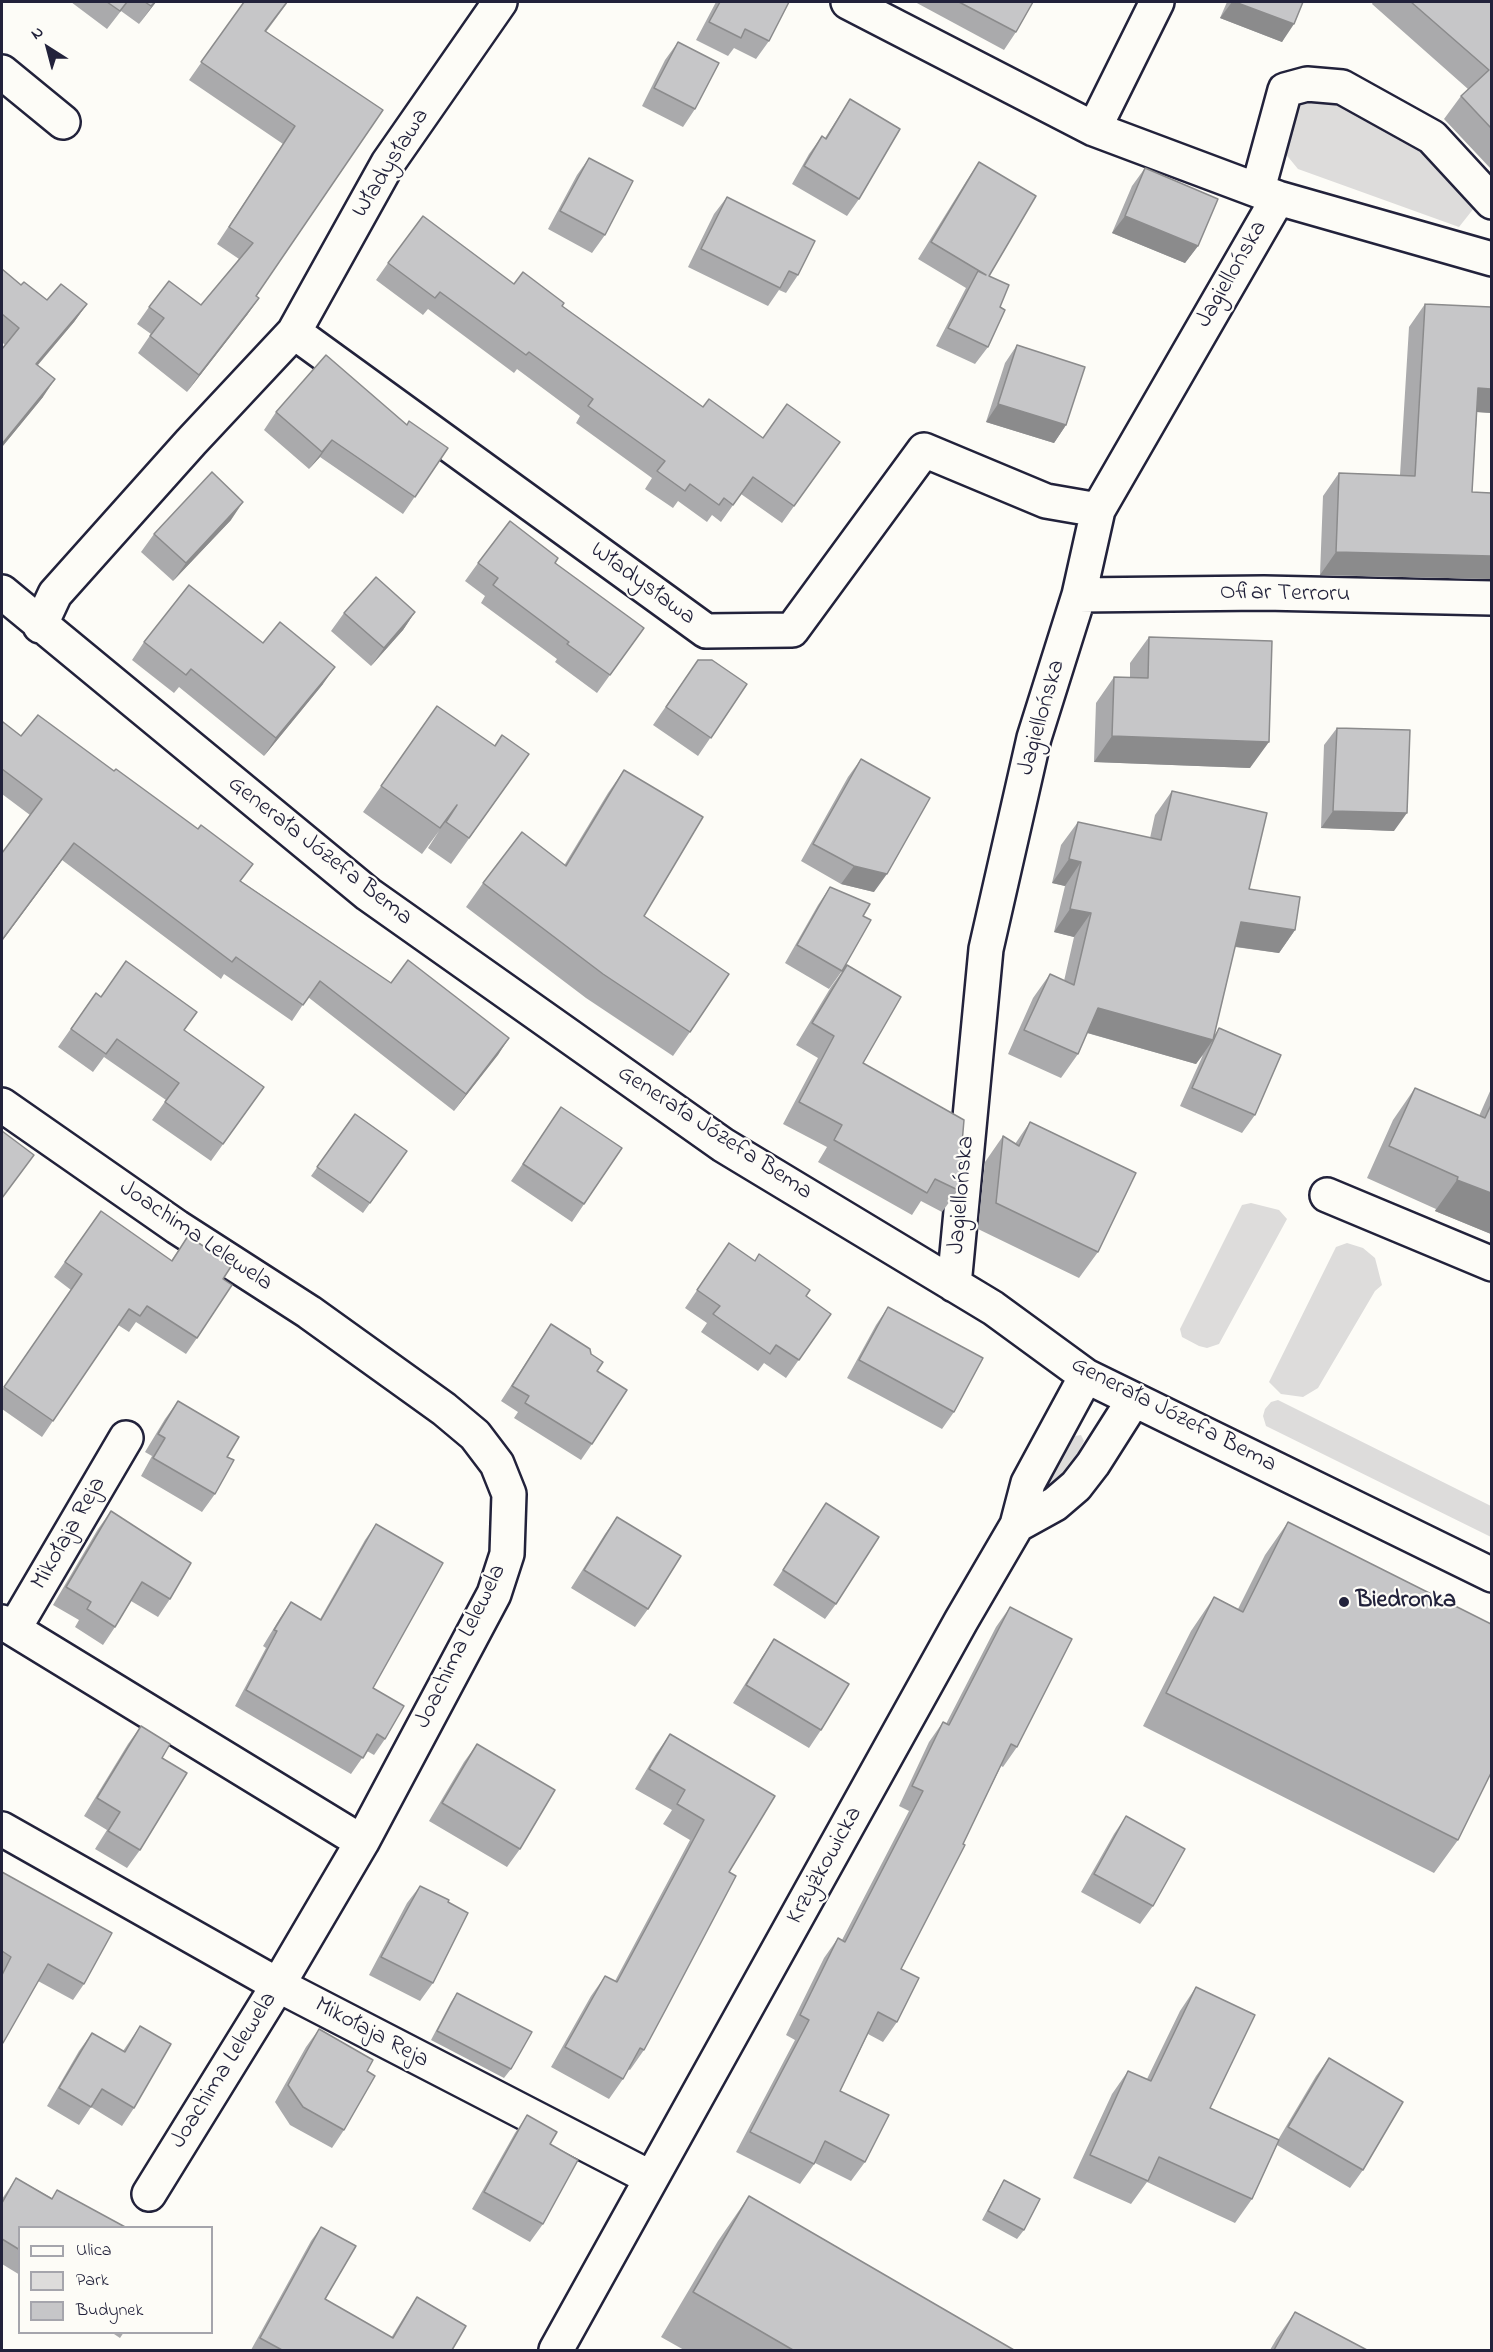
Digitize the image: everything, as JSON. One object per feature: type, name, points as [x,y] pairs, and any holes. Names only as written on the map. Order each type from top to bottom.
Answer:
[{"type":"street","name":"Władysława","points":[[40,626],[55,594],[191,442],[294,333],[388,164],[500,2]]},
{"type":"street","name":"Jagiellońska","points":[[848,2],[1094,129],[1268,193],[1491,259]]},
{"type":"street","points":[[1094,129],[1157,2]]},
{"type":"street","points":[[2,72],[63,122]]},
{"type":"street","name":"Jagiellońska","points":[[954,1285],[986,949],[1034,738],[1079,595],[1098,510],[1268,193],[1285,90],[1307,84],[1342,87],[1432,137],[1491,202]]},
{"type":"street","name":"Władysława","points":[[294,333],[706,631],[792,630],[924,450],[1046,501],[1098,510]]},
{"type":"street","name":"Generała Józefa Bema","points":[[2,592],[40,626],[368,894],[723,1145],[993,1308],[1086,1376],[1491,1575]]},
{"type":"street","name":"Ofiar Terroru","points":[[1079,595],[1264,594],[1491,598]]},
{"type":"street","name":"Joachima Lelewela","points":[[2,1105],[177,1227],[309,1312],[444,1409],[475,1435],[497,1464],[509,1494],[507,1554],[494,1594],[362,1842],[278,1985],[149,2194]]},
{"type":"street","points":[[1327,1195],[1491,1264]]},
{"type":"street","name":"Krzyżkowicka","points":[[556,2350],[794,1926],[961,1621],[1017,1526],[1028,1483],[1086,1376]]},
{"type":"street","points":[[1017,1526],[1055,1504],[1076,1486],[1094,1464],[1133,1401]]},
{"type":"street","name":"Mikołaja Reja","points":[[126,1438],[8,1626],[362,1842]]},
{"type":"street","name":"Mikołaja Reja","points":[[2,1829],[278,1985],[651,2178]]},
{"type":"green space","points":[[1313,97],[1383,119],[1482,198],[1459,227],[1298,169],[1284,152],[1295,109],[1300,103]]},
{"type":"green space","points":[[1251,1203],[1279,1210],[1287,1219],[1219,1344],[1207,1348],[1199,1346],[1182,1337],[1180,1329],[1242,1205]]},
{"type":"green space","points":[[1347,1243],[1363,1248],[1375,1258],[1382,1285],[1375,1291],[1318,1388],[1303,1397],[1281,1394],[1269,1382],[1336,1247]]},
{"type":"green space","points":[[1278,1400],[1491,1506],[1491,1537],[1266,1426],[1263,1416],[1265,1409],[1271,1402]]},
{"type":"green space","points":[[1081,1435],[1084,1441],[1069,1470],[1036,1504],[1060,1453],[1075,1436]]},
{"type":"building","points":[[107,2],[127,2],[120,11]]},
{"type":"building","points":[[244,2],[287,2],[265,31],[383,110],[256,296],[259,298],[199,375],[150,336],[164,318],[149,307],[169,281],[201,305],[253,243],[229,227],[295,126],[201,62]]},
{"type":"building","points":[[720,2],[789,2],[769,41],[745,29],[741,38],[709,22]]},
{"type":"building","points":[[959,2],[1033,2],[1016,32]]},
{"type":"building","points":[[1235,2],[1303,2],[1294,24]]},
{"type":"building","points":[[1411,2],[1491,2],[1491,128],[1461,96],[1489,70]]},
{"type":"building","points":[[678,42],[719,63],[695,109],[654,88]]},
{"type":"building","points":[[850,99],[900,129],[859,199],[804,166],[822,136],[826,139]]},
{"type":"building","points":[[589,158],[633,181],[605,235],[560,211]]},
{"type":"building","points":[[979,162],[1036,196],[989,276],[1009,285],[1000,307],[1005,310],[988,347],[948,328],[978,271],[986,275],[931,242]]},
{"type":"building","points":[[1145,168],[1218,199],[1198,246],[1125,216]]},
{"type":"building","points":[[727,197],[815,241],[798,275],[789,271],[780,288],[701,249]]},
{"type":"building","points":[[423,216],[514,284],[523,272],[564,303],[562,306],[703,407],[709,399],[763,438],[787,404],[840,442],[794,506],[753,477],[733,505],[724,498],[719,505],[690,484],[685,491],[657,471],[665,461],[588,406],[593,399],[529,352],[526,355],[440,292],[435,298],[388,263]]},
{"type":"building","points":[[2,269],[21,285],[24,282],[47,300],[61,284],[87,304],[36,364],[55,379],[2,444],[2,349],[19,328],[2,314]]},
{"type":"building","points":[[1425,304],[1491,307],[1491,389],[1478,388],[1472,492],[1491,493],[1491,556],[1336,552],[1339,473],[1415,476]]},
{"type":"building","points":[[1017,345],[1085,367],[1066,425],[998,404]]},
{"type":"building","points":[[326,355],[407,425],[409,421],[448,448],[415,497],[332,440],[322,452],[276,412]]},
{"type":"building","points":[[212,472],[243,502],[186,563],[154,534]]},
{"type":"building","points":[[510,521],[558,558],[555,563],[644,628],[610,675],[493,585],[498,578],[478,563]]},
{"type":"building","points":[[376,577],[415,612],[384,648],[344,613]]},
{"type":"building","points":[[189,585],[263,643],[280,622],[335,667],[276,738],[191,669],[186,675],[144,642]]},
{"type":"building","points":[[1149,637],[1272,641],[1269,742],[1112,736],[1114,677],[1148,678]]},
{"type":"building","points":[[698,660],[712,660],[747,684],[711,738],[666,707]]},
{"type":"building","points":[[437,706],[495,746],[502,735],[529,754],[469,838],[446,822],[457,805],[440,828],[381,786]]},
{"type":"building","points":[[38,715],[114,771],[116,769],[198,829],[201,825],[253,864],[240,881],[391,983],[408,960],[509,1038],[466,1094],[320,981],[303,1005],[236,957],[232,962],[74,843],[2,940],[2,853],[42,799],[2,769],[2,724],[3,722],[21,736]]},
{"type":"building","points":[[1337,728],[1410,730],[1407,813],[1333,811]]},
{"type":"building","points":[[861,759],[930,798],[887,874],[854,866],[813,844]]},
{"type":"building","points":[[624,770],[703,817],[644,916],[729,974],[690,1032],[603,974],[483,883],[522,832],[566,866]]},
{"type":"building","points":[[1172,791],[1267,813],[1249,889],[1300,897],[1295,930],[1241,922],[1213,1040],[1098,1008],[1078,1054],[1024,1030],[1050,974],[1074,985],[1091,913],[1070,909],[1081,862],[1069,859],[1078,822],[1161,840]]},
{"type":"building","points":[[830,887],[870,904],[863,916],[871,920],[842,971],[797,945]]},
{"type":"building","points":[[126,961],[197,1012],[184,1030],[264,1087],[223,1144],[165,1102],[179,1083],[117,1039],[106,1054],[71,1029],[96,993],[101,997]]},
{"type":"building","points":[[847,965],[901,997],[863,1063],[964,1120],[958,1190],[935,1179],[927,1193],[834,1140],[842,1125],[799,1102],[834,1036],[812,1023]]},
{"type":"building","points":[[1219,1028],[1281,1055],[1255,1115],[1192,1088]]},
{"type":"building","points":[[1415,1088],[1485,1118],[1491,1105],[1491,1193],[1457,1180],[1458,1177],[1389,1146]]},
{"type":"building","points":[[561,1107],[622,1148],[584,1204],[523,1164]]},
{"type":"building","points":[[355,1114],[407,1151],[370,1203],[317,1167]]},
{"type":"building","points":[[1030,1122],[1136,1173],[1098,1252],[996,1203],[1003,1136],[1019,1146]]},
{"type":"building","points":[[2,1131],[34,1155],[2,1198]]},
{"type":"building","points":[[101,1211],[172,1261],[188,1236],[232,1265],[223,1279],[232,1285],[197,1338],[147,1306],[140,1316],[129,1309],[53,1421],[4,1387],[82,1274],[65,1262]]},
{"type":"building","points":[[729,1243],[755,1261],[759,1254],[810,1290],[806,1296],[831,1314],[799,1360],[776,1345],[770,1354],[713,1314],[720,1306],[697,1290]]},
{"type":"building","points":[[888,1307],[983,1358],[954,1412],[859,1360]]},
{"type":"building","points":[[551,1324],[590,1349],[591,1354],[603,1362],[597,1371],[627,1390],[592,1444],[525,1403],[529,1396],[512,1386]]},
{"type":"building","points":[[178,1401],[239,1437],[227,1457],[234,1460],[215,1494],[153,1458],[165,1438],[158,1434]]},
{"type":"building","points":[[826,1503],[879,1537],[836,1604],[783,1570]]},
{"type":"building","points":[[111,1511],[191,1563],[170,1599],[142,1582],[115,1627],[87,1609],[91,1602],[66,1587]]},
{"type":"building","points":[[617,1517],[681,1556],[648,1609],[584,1570]]},
{"type":"building","points":[[1288,1522],[1491,1624],[1491,1773],[1458,1840],[1166,1693],[1214,1597],[1243,1612]]},
{"type":"building","points":[[376,1524],[443,1563],[373,1688],[404,1706],[385,1739],[377,1734],[363,1758],[246,1690],[277,1631],[274,1630],[291,1602],[321,1620]]},
{"type":"building","points":[[1010,1607],[1072,1639],[1017,1747],[1011,1744],[963,1844],[965,1845],[901,1969],[919,1978],[897,2022],[878,2012],[840,2091],[889,2115],[865,2162],[825,2141],[814,2164],[750,2132],[809,2020],[800,2015],[838,1938],[845,1942],[923,1791],[912,1786],[943,1722],[949,1725]]},
{"type":"building","points":[[774,1639],[849,1684],[821,1730],[746,1685]]},
{"type":"building","points":[[141,1726],[170,1744],[162,1758],[187,1773],[140,1850],[108,1831],[120,1812],[97,1798]]},
{"type":"building","points":[[670,1734],[775,1796],[729,1872],[736,1876],[644,2050],[640,2048],[623,2079],[565,2047],[605,1976],[617,1982],[704,1820],[677,1804],[685,1790],[649,1769]]},
{"type":"building","points":[[477,1744],[555,1790],[520,1849],[442,1803]]},
{"type":"building","points":[[1126,1816],[1185,1849],[1153,1906],[1094,1874]]},
{"type":"building","points":[[2,1872],[112,1933],[84,1984],[48,1964],[3,2043],[2,1975],[11,1957],[2,1951]]},
{"type":"building","points":[[420,1886],[449,1900],[448,1902],[468,1913],[433,1983],[381,1957]]},
{"type":"building","points":[[1196,1987],[1255,2015],[1210,2108],[1279,2140],[1252,2199],[1159,2157],[1148,2181],[1090,2155],[1128,2071],[1151,2081]]},
{"type":"building","points":[[457,1993],[532,2032],[511,2069],[437,2031]]},
{"type":"building","points":[[140,2026],[171,2044],[134,2108],[102,2089],[91,2107],[59,2088],[92,2033],[125,2052]]},
{"type":"building","points":[[319,2029],[373,2060],[367,2071],[375,2076],[344,2130],[303,2107],[288,2085]]},
{"type":"building","points":[[1329,2058],[1403,2102],[1363,2170],[1288,2127]]},
{"type":"building","points":[[527,2115],[557,2132],[550,2144],[578,2160],[543,2224],[484,2192]]},
{"type":"building","points":[[16,2178],[52,2199],[57,2190],[123,2226],[18,2226],[18,2249],[2,2239],[2,2203]]},
{"type":"building","points":[[1004,2180],[1040,2199],[1024,2230],[988,2211]]},
{"type":"building","points":[[749,2196],[1014,2350],[793,2350],[693,2292]]},
{"type":"building","points":[[321,2227],[356,2246],[325,2299],[393,2338],[417,2297],[466,2326],[452,2350],[282,2350],[260,2338]]},
{"type":"building","points":[[1295,2312],[1367,2350],[1274,2350]]},
{"type":"place","name":"Biedronka","points":[[1344,1602]]}]
